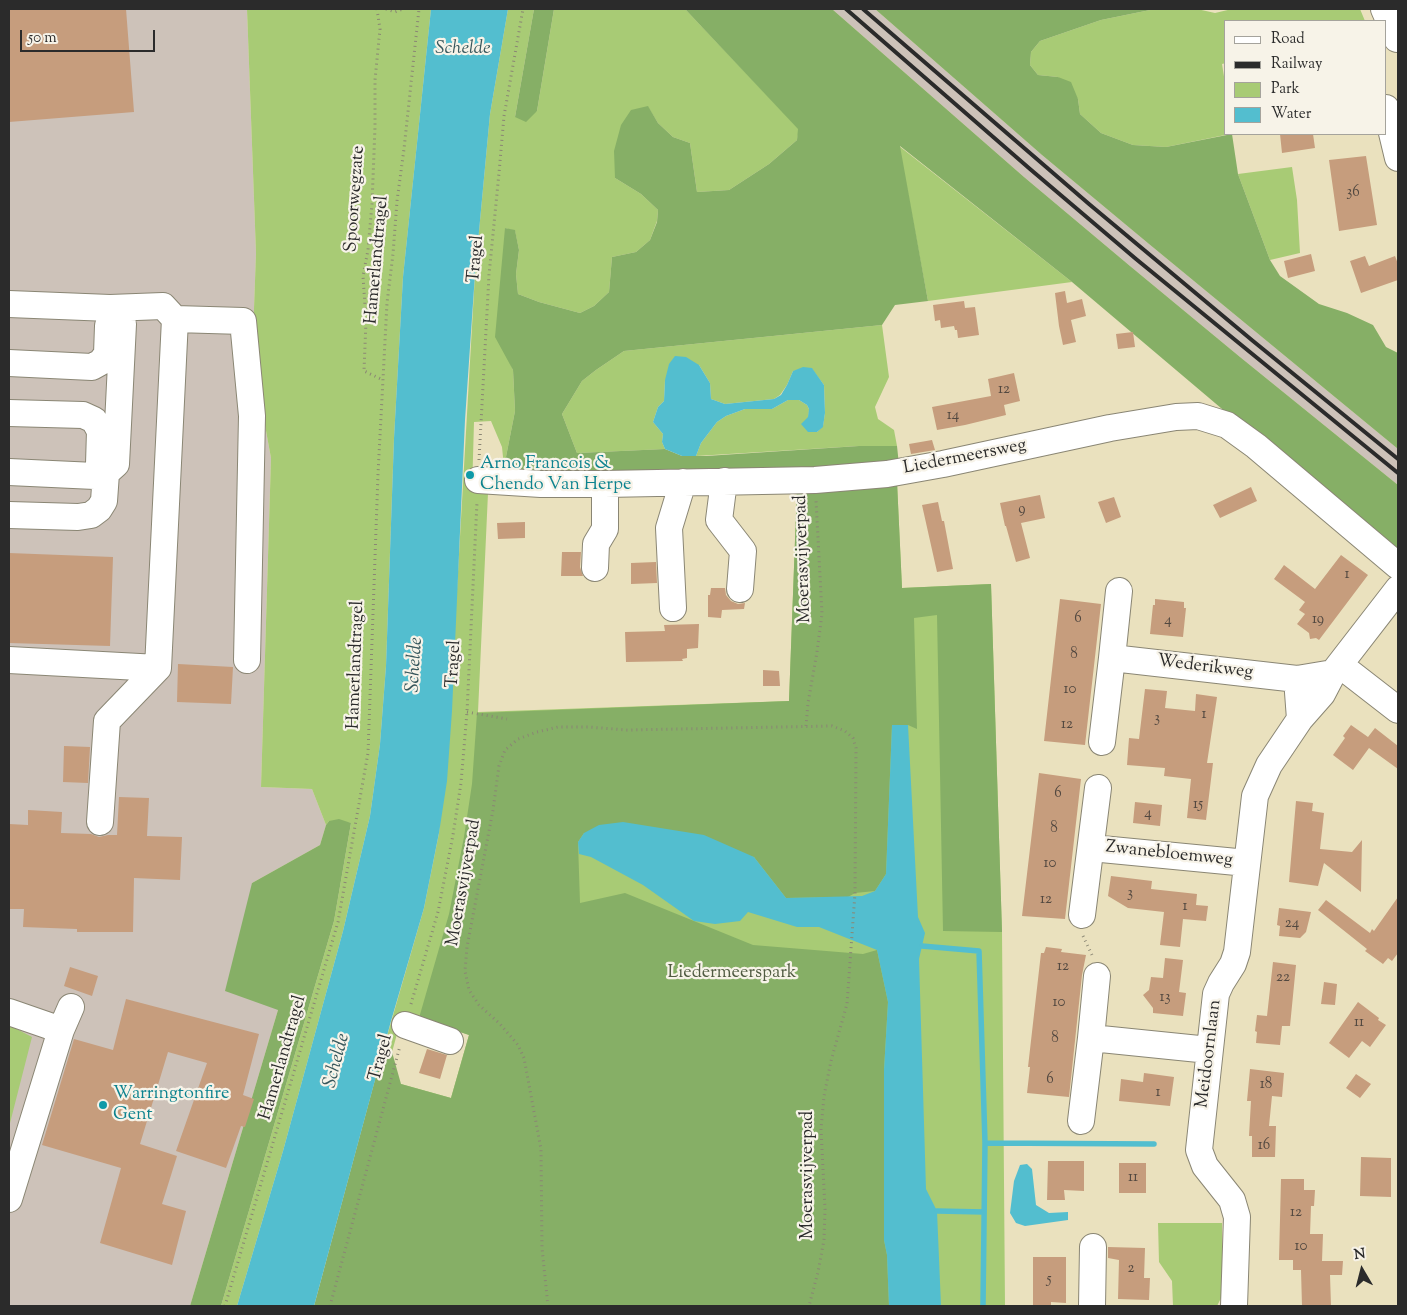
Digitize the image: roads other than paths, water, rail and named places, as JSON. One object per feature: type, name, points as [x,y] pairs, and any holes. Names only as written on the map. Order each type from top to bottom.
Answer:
[{"type":"street","points":[[1384,9],[1394,44]]},
{"type":"street","points":[[1387,112],[1398,158]]},
{"type":"street","points":[[9,304],[102,308],[164,306],[174,319],[158,668],[107,721],[100,822]]},
{"type":"street","points":[[9,363],[92,367],[102,362],[107,354],[108,322],[102,308]]},
{"type":"street","points":[[9,472],[95,476],[106,473],[116,464],[123,324],[102,308]]},
{"type":"street","points":[[9,319],[92,323],[108,338]]},
{"type":"street","points":[[174,319],[242,321],[252,416],[247,660]]},
{"type":"street","points":[[9,413],[83,416],[94,420],[100,431],[99,464],[106,473],[104,501],[99,509],[91,515],[78,517],[9,515]]},
{"type":"street","name":"Liedermeersweg","points":[[478,480],[541,484],[605,484],[815,480],[887,474],[943,464],[1110,428],[1176,417],[1198,416],[1227,425],[1256,446],[1398,566]]},
{"type":"street","points":[[724,481],[719,520],[743,551],[740,589]]},
{"type":"street","points":[[673,608],[669,528],[683,482]]},
{"type":"street","points":[[594,568],[596,544],[605,530],[605,484]]},
{"type":"street","name":"Meidoornlaan","points":[[1234,1306],[1237,1216],[1232,1200],[1204,1166],[1199,1150],[1216,994],[1233,964],[1237,952],[1255,796],[1260,781],[1269,765],[1300,718],[1322,694],[1336,669],[1398,589]]},
{"type":"street","points":[[1102,742],[1118,591]]},
{"type":"street","name":"Wederikweg","points":[[1112,658],[1297,679]]},
{"type":"street","points":[[9,660],[158,668]]},
{"type":"street","points":[[1300,718],[1297,679],[1336,669],[1398,710]]},
{"type":"street","name":"Zwanebloemweg","points":[[1082,916],[1098,788]]},
{"type":"street","name":"Zwanebloemweg","points":[[1091,848],[1247,863]]},
{"type":"street","points":[[1081,1121],[1097,976]]},
{"type":"street","points":[[9,1012],[66,1018],[9,1199]]},
{"type":"street","points":[[405,1025],[450,1041]]},
{"type":"street","points":[[1091,1038],[1209,1050]]},
{"type":"street","points":[[1092,1306],[1093,1247]]},
{"type":"water","name":"Schelde","points":[[431,9],[508,9],[490,114],[475,274],[465,420],[452,711],[447,781],[424,908],[391,1021],[314,1306],[237,1306],[283,1151],[343,931],[370,816],[380,744],[386,666],[394,438],[403,277]]},
{"type":"water","points":[[675,356],[686,357],[699,365],[710,383],[711,399],[725,404],[774,399],[781,395],[793,371],[803,367],[812,368],[824,385],[825,413],[823,427],[817,432],[808,432],[801,424],[808,417],[809,409],[807,405],[799,400],[788,400],[772,409],[745,409],[726,416],[717,422],[701,443],[696,456],[682,456],[665,449],[662,442],[663,434],[653,422],[658,407],[664,401],[665,380],[669,364]]},
{"type":"water","points":[[892,725],[908,725],[918,917],[925,933],[919,959],[926,1189],[937,1211],[941,1306],[889,1306],[887,1255],[884,1240],[884,1070],[888,1002],[877,950],[819,927],[797,927],[748,912],[740,921],[715,924],[694,921],[643,885],[591,857],[579,854],[578,842],[584,833],[599,825],[623,822],[704,835],[754,857],[786,898],[862,896],[875,891],[886,874]]},
{"type":"water","points":[[1027,1164],[1032,1169],[1036,1205],[1049,1213],[1068,1212],[1068,1220],[1025,1226],[1016,1223],[1010,1213],[1014,1181],[1020,1165]]},
{"type":"waterway","points":[[922,946],[979,951],[985,1143],[983,1306]]},
{"type":"waterway","points":[[985,1143],[1154,1144]]},
{"type":"waterway","points":[[937,1211],[984,1212]]},
{"type":"railway","points":[[846,9],[1136,259],[1398,473]]},
{"type":"railway","points":[[863,9],[1089,204],[1398,459]]},
{"type":"place","name":"Arno Francois & Chendo Van Herpe","points":[[470,475]]},
{"type":"place","name":"Warringtonfire Gent","points":[[103,1105]]},
{"type":"park label","name":"Liedermeerspark","points":[[732,974]]}]
